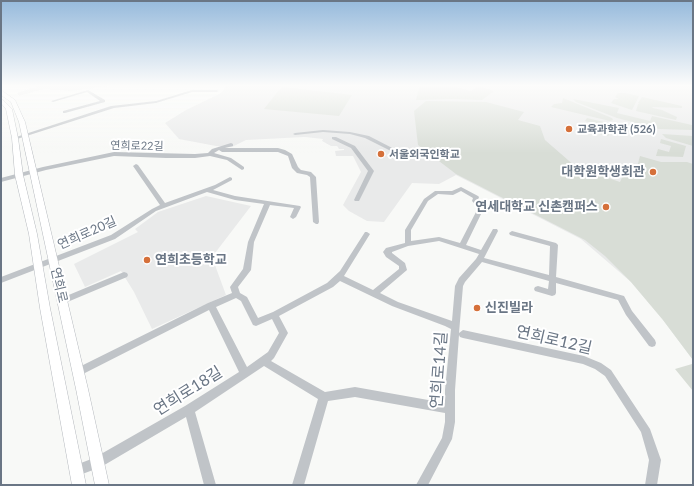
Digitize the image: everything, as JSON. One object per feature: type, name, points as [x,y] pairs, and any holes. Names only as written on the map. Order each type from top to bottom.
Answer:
[{"type":"main road","name":"연희로","points":[[7,108],[33,171],[102,485]]},
{"type":"main road","name":"연희로","points":[[16,108],[22,122],[19,175],[30,219],[45,308],[79,485]]},
{"type":"street","points":[[65,112],[80,108]]},
{"type":"street","points":[[20,137],[111,108]]},
{"type":"street","points":[[295,134],[323,131],[350,133],[367,137],[395,151]]},
{"type":"street","points":[[334,138],[353,147],[371,171],[357,200]]},
{"type":"street","name":"연희로22길","points":[[19,175],[114,154],[166,156],[212,152],[230,145]]},
{"type":"street","points":[[212,152],[278,150],[287,152],[290,155],[295,168],[299,172],[309,173],[313,177],[316,222]]},
{"type":"street","points":[[212,152],[229,159],[242,168]]},
{"type":"street","points":[[136,166],[164,206]]},
{"type":"street","points":[[1,180],[19,175]]},
{"type":"street","name":"연희로20길","points":[[39,266],[114,237],[154,210],[207,190],[230,179]]},
{"type":"street","points":[[408,244],[408,230],[426,200],[437,192],[453,192],[461,189],[476,196],[475,201],[480,205],[462,246]]},
{"type":"street","points":[[207,190],[235,198],[298,207],[294,217]]},
{"type":"street","points":[[268,202],[250,242],[247,270],[234,287],[238,295],[244,299],[256,322],[274,315],[330,285],[339,277],[367,234]]},
{"type":"street","name":"연희로14길","points":[[422,485],[448,439],[450,422],[450,390],[460,331],[459,286],[462,280],[482,256],[495,231]]},
{"type":"street","points":[[512,234],[554,245],[552,293],[538,289]]},
{"type":"street","points":[[373,294],[403,270],[402,265],[389,255],[387,252],[389,250],[408,244],[439,239],[462,246],[482,256],[552,279],[621,298],[629,313],[652,343]]},
{"type":"street","name":"연희로","points":[[1,280],[39,266]]},
{"type":"street","points":[[62,301],[124,275]]},
{"type":"street","points":[[339,277],[395,304],[448,323],[460,331]]},
{"type":"street","points":[[78,372],[211,305],[238,295]]},
{"type":"street","points":[[211,305],[245,374]]},
{"type":"street","name":"연희로18길","points":[[77,470],[97,463],[190,410],[271,355],[284,333],[274,315]]},
{"type":"street","name":"연희로12길","points":[[460,331],[584,360],[598,366],[608,373],[645,429],[655,460],[651,485]]},
{"type":"street","points":[[263,361],[324,397],[355,392],[450,409]]},
{"type":"street","points":[[298,485],[324,397]]},
{"type":"street","points":[[190,410],[210,485]]},
{"type":"shaded area","name":"연세대학교 신촌캠퍼스","points":[[191,108],[693,108],[693,360],[663,320],[631,282],[581,239],[456,175],[439,184],[412,183],[384,222],[367,221],[349,211],[343,205],[361,172],[353,156],[336,156],[335,151],[344,149],[339,149],[337,146],[331,146],[322,141],[323,139],[305,137],[246,140],[232,147],[216,146],[179,139],[165,123]]},
{"type":"shaded area","points":[[265,108],[344,108],[339,116],[264,109]]},
{"type":"shaded area","name":"연세대학교 신촌캠퍼스","points":[[418,108],[508,108],[524,112],[518,120],[540,126],[545,140],[576,167],[620,182],[626,169],[636,171],[640,156],[661,162],[687,162],[693,164],[693,360],[663,320],[631,282],[605,256],[585,240],[456,174],[418,145],[414,111]]},
{"type":"shaded area","points":[[554,108],[587,108],[612,118],[613,120],[610,121]]},
{"type":"shaded area","points":[[591,108],[619,108],[617,113],[650,121],[652,116],[692,125],[693,130],[659,129],[617,118]]},
{"type":"shaded area","points":[[637,108],[653,108],[677,117],[676,120],[636,111]]},
{"type":"shaded area","points":[[587,118],[613,125],[608,136],[595,133],[599,125],[585,121]]},
{"type":"shaded area","points":[[662,134],[693,136],[693,146],[666,138]]},
{"type":"shaded area","points":[[661,139],[686,146],[683,157],[656,156],[658,149],[669,152],[671,146],[660,143]]},
{"type":"shaded area","name":"연희초등학교","points":[[206,196],[251,206],[212,257],[226,295],[152,329],[134,292],[121,271],[85,287],[74,264],[138,232],[135,229],[158,212]]},
{"type":"shaded area","points":[[693,364],[693,391],[675,369]]},
{"type":"place","name":"교육과학관 (526)","points":[[569,129]]},
{"type":"place","name":"서울외국인학교","points":[[381,154]]},
{"type":"place","name":"대학원학생회관","points":[[653,172]]},
{"type":"place","name":"연세대학교 신촌캠퍼스","points":[[606,207]]},
{"type":"place","name":"연희초등학교","points":[[147,260]]},
{"type":"place","name":"신진빌라","points":[[477,308]]}]
